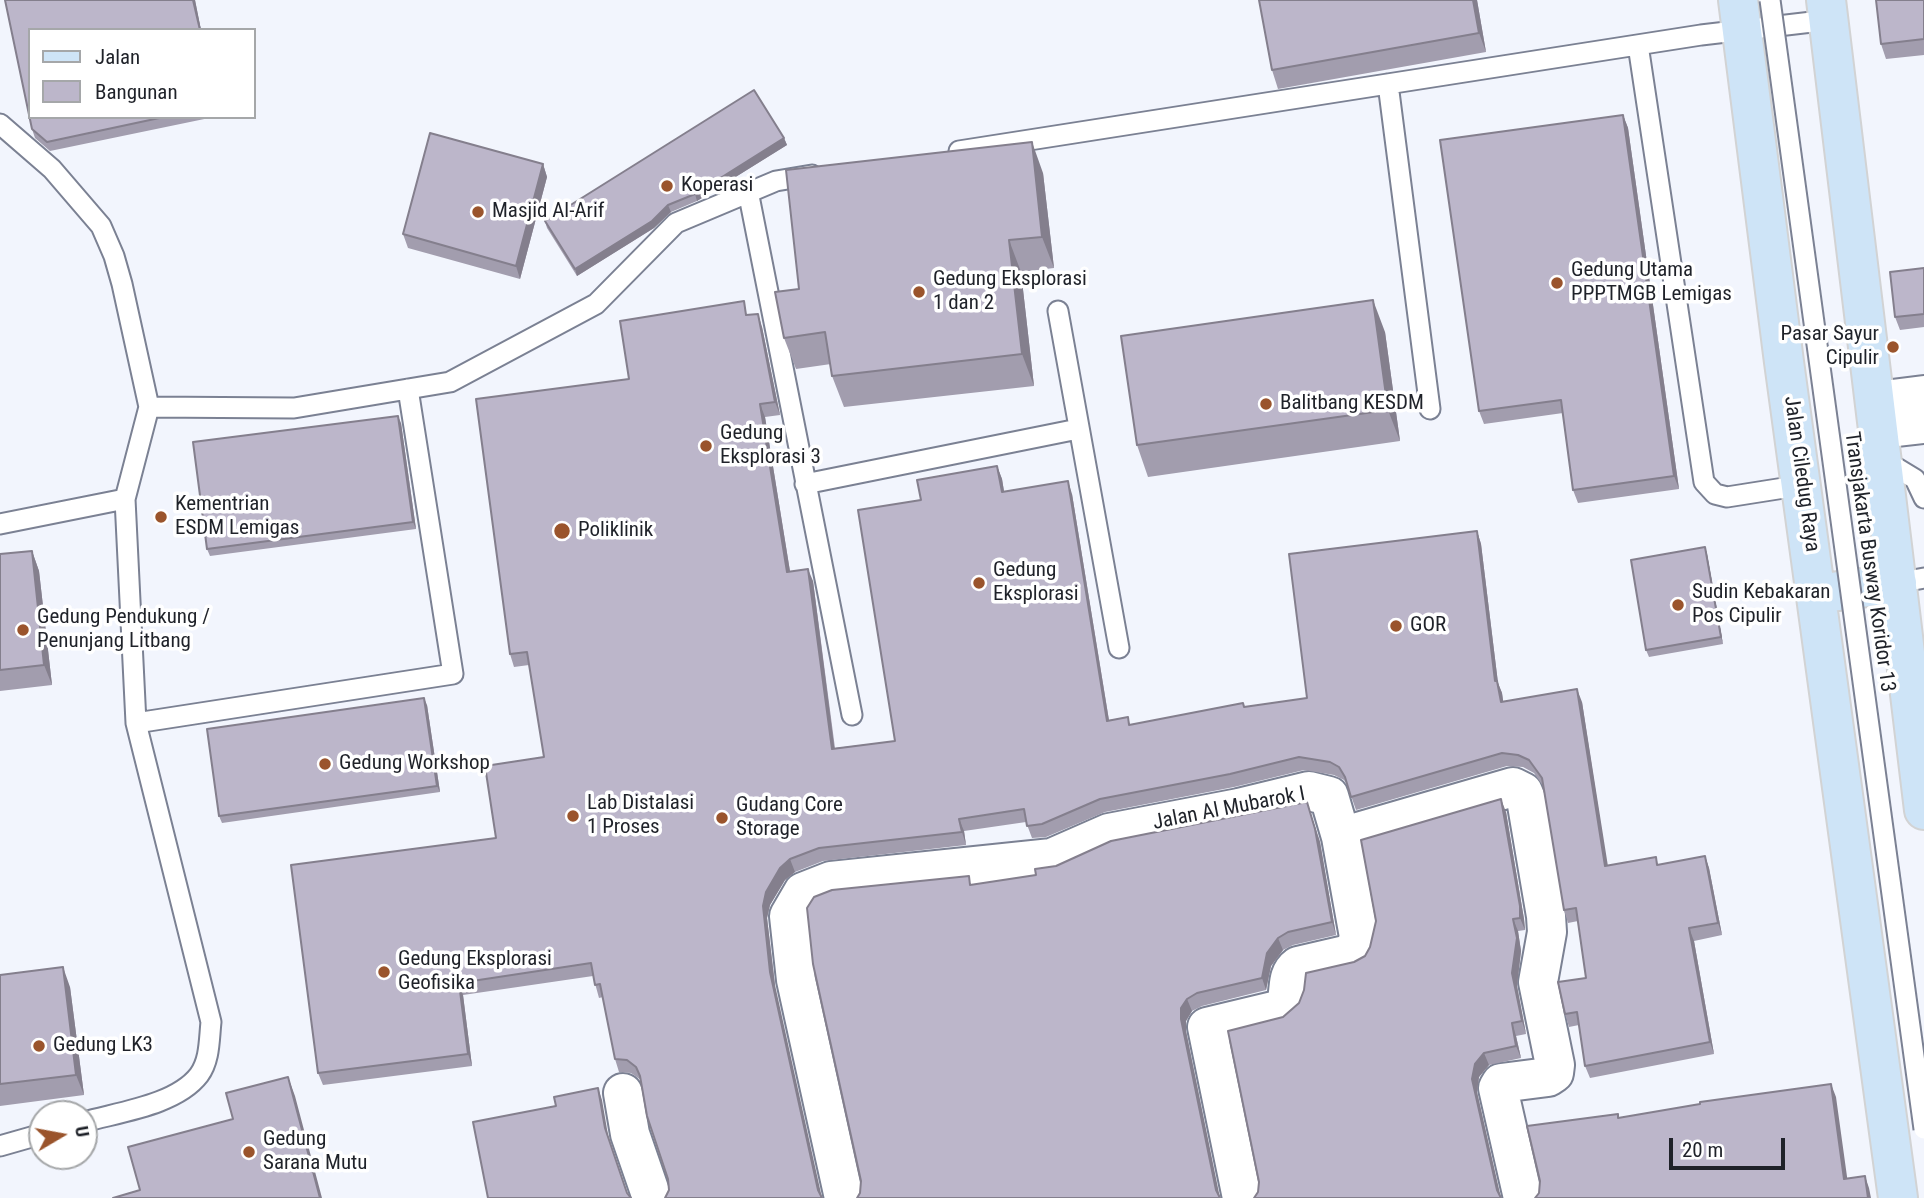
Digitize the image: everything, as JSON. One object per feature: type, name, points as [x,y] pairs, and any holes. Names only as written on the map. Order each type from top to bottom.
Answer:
[{"type":"main road","points":[[1827,10],[1878,430],[1911,581],[1924,810]]},
{"type":"main road","name":"Jalan Ciledug Raya","points":[[1740,15],[1784,362],[1803,485],[1898,1198]]},
{"type":"main road","points":[[1817,594],[1911,581]]},
{"type":"street","points":[[1878,430],[1924,395]]},
{"type":"street","points":[[1878,430],[1924,424]]},
{"type":"street","points":[[1242,1198],[1208,1027],[1282,1009],[1287,1002],[1292,971],[1298,966],[1354,953],[1359,937],[1341,837],[1513,787],[1522,792],[1526,799],[1546,916],[1547,932],[1538,982],[1555,1065],[1554,1073],[1548,1077],[1502,1083],[1498,1088],[1523,1198]]},
{"type":"street","name":"Jalan Al Mubarok I","points":[[844,1198],[796,980],[789,916],[803,892],[831,881],[1052,858],[1108,833],[1239,808],[1310,791],[1329,796],[1341,837]]},
{"type":"street","points":[[623,1093],[630,1135],[652,1198]]},
{"type":"lane","name":"Transjakarta Busway Koridor 13","points":[[1770,0],[1924,1129]]},
{"type":"lane","points":[[936,155],[1638,45],[1740,15],[1827,10]]},
{"type":"lane","points":[[1638,45],[1704,482],[1715,494],[1727,497],[1803,485]]},
{"type":"lane","points":[[1388,84],[1430,409]]},
{"type":"lane","points":[[0,124],[51,169],[101,226],[122,284],[149,407],[125,499],[136,723],[211,1022],[208,1053],[200,1074],[177,1096],[98,1118]]},
{"type":"lane","points":[[149,407],[293,408],[450,382],[596,304],[676,223],[776,181],[830,172]]},
{"type":"lane","points":[[748,191],[852,715]]},
{"type":"lane","points":[[1058,311],[1119,648]]},
{"type":"lane","points":[[136,723],[453,674],[408,389]]},
{"type":"lane","points":[[805,484],[1079,429]]},
{"type":"lane","points":[[1878,430],[1915,479],[1924,498]]},
{"type":"lane","points":[[0,524],[125,499]]},
{"type":"lane","points":[[0,1146],[28,1138]]},
{"type":"building","points":[[5,0],[193,0],[200,28],[28,28],[28,110]]},
{"type":"building","points":[[1259,0],[1473,0],[1479,33],[1272,70]]},
{"type":"building","points":[[1876,0],[1924,0],[1924,39],[1881,44]]},
{"type":"building","name":"Koperasi","points":[[754,90],[784,138],[695,194],[668,205],[652,221],[575,269],[545,221]]},
{"type":"building","name":"Gedung Utama PPPTMGB Lemigas","points":[[1623,115],[1674,476],[1573,490],[1561,400],[1479,411],[1440,140]]},
{"type":"building","points":[[30,119],[155,119],[47,142],[32,129]]},
{"type":"building","name":"Masjid Al-Arif","points":[[430,133],[543,164],[516,266],[403,234]]},
{"type":"building","name":"Gedung Eksplorasi 1 dan 2","points":[[1032,142],[1042,237],[1009,240],[1022,354],[832,376],[825,332],[784,338],[775,292],[799,289],[786,170]]},
{"type":"building","points":[[1924,268],[1924,314],[1895,317],[1890,272]]},
{"type":"building","name":"Balitbang KESDM","points":[[1373,300],[1388,410],[1137,445],[1121,336]]},
{"type":"building","points":[[744,301],[746,315],[758,314],[775,402],[760,404],[787,572],[808,569],[832,749],[895,741],[858,510],[921,500],[917,480],[997,466],[1002,492],[1068,481],[1107,721],[1128,717],[1129,725],[1243,703],[1244,707],[1307,698],[1289,554],[1477,531],[1495,681],[1501,702],[1577,689],[1605,866],[1656,857],[1657,865],[1705,856],[1718,923],[1689,928],[1710,1042],[1585,1066],[1577,1012],[1565,1014],[1558,982],[1586,978],[1576,908],[1564,910],[1542,778],[1529,760],[1502,753],[1351,797],[1339,767],[1330,762],[1299,757],[1230,774],[1100,799],[1042,824],[1027,826],[1024,809],[959,819],[962,832],[819,848],[790,859],[780,868],[766,892],[763,906],[770,972],[818,1190],[822,1198],[665,1198],[669,1190],[668,1179],[647,1116],[640,1076],[636,1067],[627,1060],[615,1059],[600,984],[595,985],[591,963],[459,983],[468,1054],[318,1073],[291,865],[496,838],[485,766],[544,757],[527,652],[510,654],[476,399],[629,379],[620,321]]},
{"type":"building","points":[[398,416],[413,522],[207,549],[193,442]]},
{"type":"building","name":"Sudin Kebakaran Pos Cipulir","points":[[1705,547],[1721,637],[1646,650],[1631,560]]},
{"type":"building","name":"Gedung Pendukung / Penunjang Litbang","points":[[32,551],[44,665],[0,670],[0,554]]},
{"type":"building","name":"Gedung Workshop","points":[[424,698],[437,786],[219,816],[207,729]]},
{"type":"building","points":[[1501,799],[1520,906],[1520,918],[1513,919],[1517,938],[1512,973],[1522,1021],[1512,1023],[1516,1046],[1484,1053],[1475,1064],[1472,1079],[1501,1198],[1254,1198],[1259,1182],[1228,1031],[1283,1017],[1299,1003],[1306,973],[1354,962],[1365,956],[1376,921],[1361,840]]},
{"type":"building","points":[[1307,802],[1315,829],[1332,922],[1288,932],[1278,938],[1267,953],[1262,978],[1197,993],[1187,999],[1181,1008],[1216,1190],[1220,1198],[857,1198],[861,1181],[813,964],[807,908],[814,897],[832,890],[969,876],[970,885],[1036,875],[1035,869],[1056,866],[1111,841]]},
{"type":"building","name":"Gedung LK3","points":[[63,967],[76,1075],[0,1084],[0,975]]},
{"type":"building","name":"Gedung Sarana Mutu","points":[[288,1077],[320,1198],[113,1198],[140,1190],[128,1147],[233,1119],[226,1093]]},
{"type":"building","points":[[1831,1084],[1844,1179],[1865,1176],[1868,1198],[1535,1198],[1539,1193],[1540,1181],[1527,1126],[1618,1114],[1618,1118],[1700,1102]]},
{"type":"building","points":[[598,1088],[605,1128],[631,1198],[488,1198],[473,1122],[556,1106],[554,1097]]},
{"type":"place","name":"Koperasi","points":[[667,186]]},
{"type":"place","name":"Masjid Al-Arif","points":[[478,212]]},
{"type":"place","name":"Gedung Utama PPPTMGB Lemigas","points":[[1557,283]]},
{"type":"place","name":"Gedung Eksplorasi 1 dan 2","points":[[919,292]]},
{"type":"place","name":"Pasar Sayur Cipulir","points":[[1893,347]]},
{"type":"place","name":"Balitbang KESDM","points":[[1266,404]]},
{"type":"place","name":"Gedung Eksplorasi 3","points":[[706,446]]},
{"type":"place","name":"Kementrian ESDM Lemigas","points":[[161,517]]},
{"type":"place","name":"Poliklinik","points":[[562,531]]},
{"type":"place","name":"Gedung Eksplorasi","points":[[979,583]]},
{"type":"place","name":"Sudin Kebakaran Pos Cipulir","points":[[1678,605]]},
{"type":"place","name":"GOR","points":[[1396,626]]},
{"type":"place","name":"Gedung Pendukung / Penunjang Litbang","points":[[23,630]]},
{"type":"place","name":"Gedung Workshop","points":[[325,764]]},
{"type":"place","name":"Lab Distalasi 1 Proses","points":[[573,816]]},
{"type":"place","name":"Gudang Core Storage","points":[[722,818]]},
{"type":"place","name":"Gedung Eksplorasi Geofisika","points":[[384,972]]},
{"type":"place","name":"Gedung LK3","points":[[39,1046]]},
{"type":"place","name":"Gedung Sarana Mutu","points":[[249,1152]]}]
